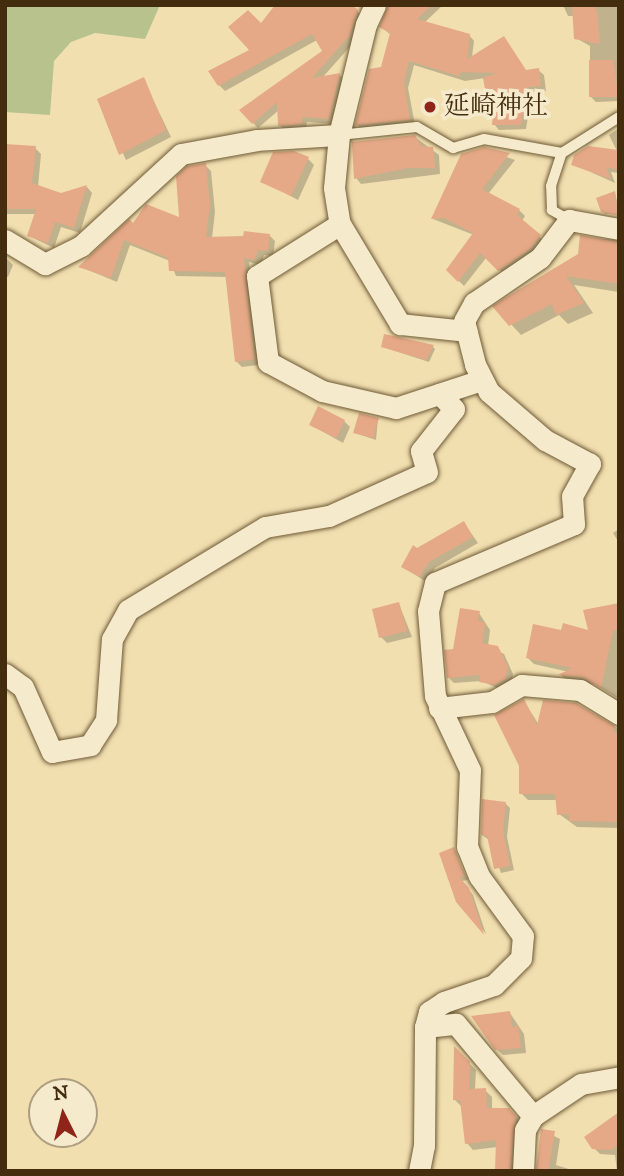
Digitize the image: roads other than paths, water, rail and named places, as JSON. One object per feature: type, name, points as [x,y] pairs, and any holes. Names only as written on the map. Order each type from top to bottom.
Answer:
[{"type":"street","points":[[375,5],[366,24],[339,135],[334,188],[340,225],[400,324],[467,331]]},
{"type":"street","points":[[5,240],[45,264],[80,246],[181,154],[257,140],[339,135]]},
{"type":"street","points":[[419,1171],[424,1146],[425,1027],[429,1012],[444,1002],[494,985],[521,958],[523,936],[480,876],[467,847],[470,770],[439,708],[428,611],[435,583],[574,524],[572,496],[590,464],[545,440],[488,393],[481,380],[464,321],[474,303],[540,258],[569,220],[619,229]]},
{"type":"street","points":[[340,225],[257,276],[268,362],[322,391],[396,408],[481,380]]},
{"type":"street","points":[[5,674],[23,687],[52,752],[90,745],[106,720],[112,639],[128,610],[265,527],[328,516],[427,472],[421,451],[454,409],[440,394]]},
{"type":"street","points":[[439,708],[492,702],[523,685],[580,690],[619,714]]},
{"type":"street","points":[[425,1027],[456,1024],[533,1116]]},
{"type":"street","points":[[523,1171],[524,1130],[533,1116],[581,1084],[619,1077]]},
{"type":"lane","points":[[569,220],[552,210],[551,186],[562,153],[619,117]]},
{"type":"lane","points":[[339,135],[417,127],[453,148],[484,139],[562,153]]},
{"type":"place","name":"延崎神社","points":[[430,107]]}]
